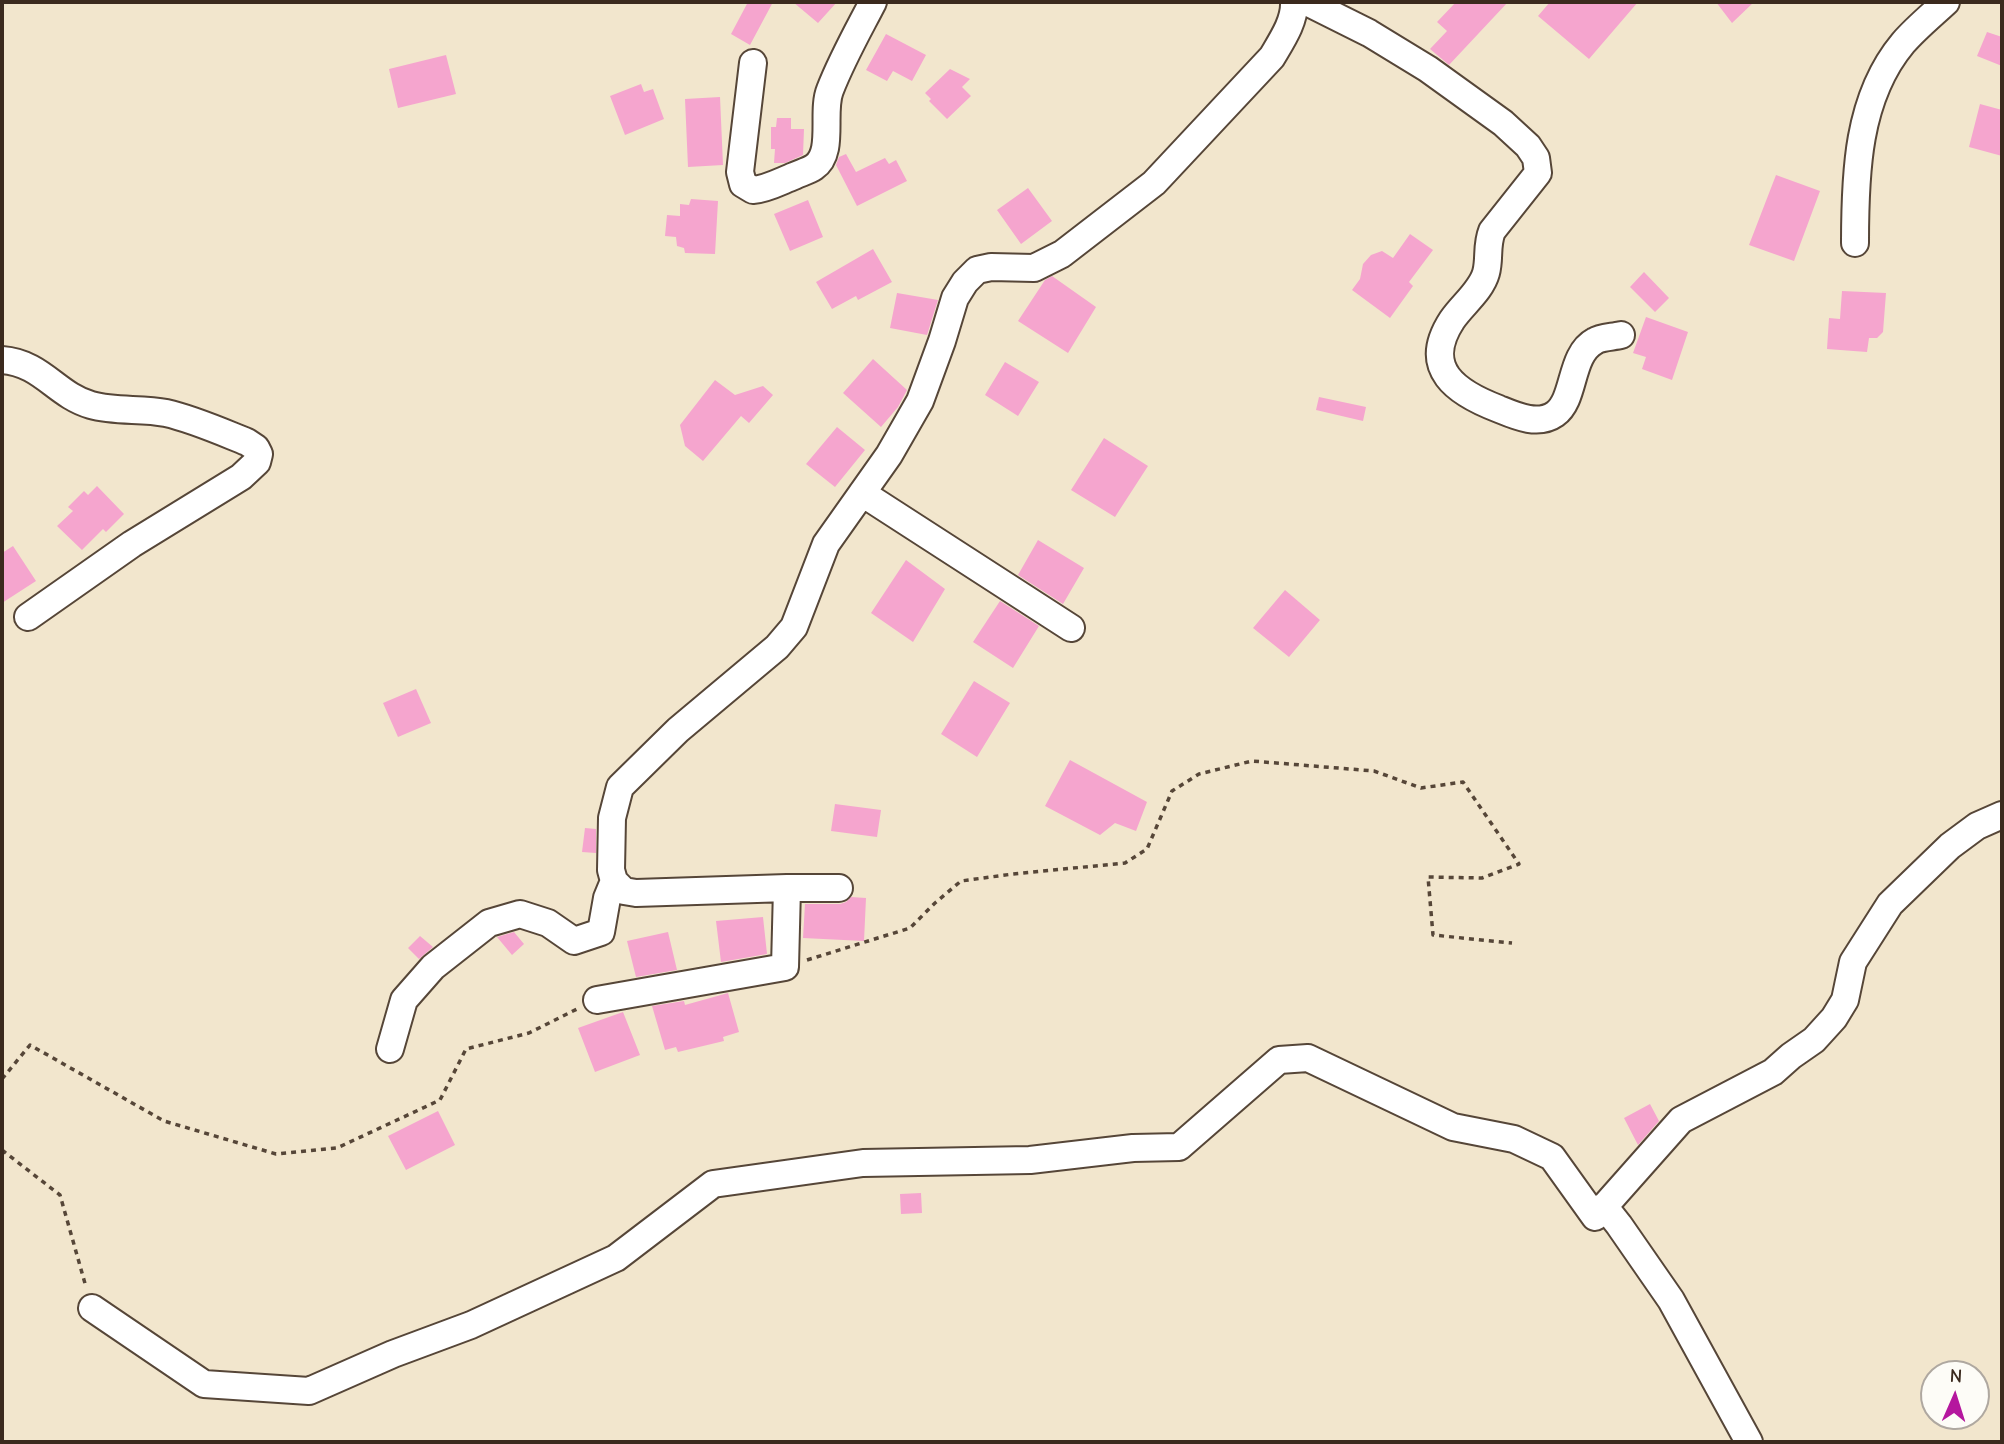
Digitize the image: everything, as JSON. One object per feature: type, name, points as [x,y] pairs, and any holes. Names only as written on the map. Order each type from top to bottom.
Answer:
[{"type":"street","points":[[752,64],[740,172],[743,184],[753,190],[767,187],[814,167],[822,158],[825,150],[826,101],[829,91],[873,2]]},
{"type":"street","points":[[839,888],[636,893],[624,891],[614,881],[611,870],[612,818],[620,787],[678,730],[777,648],[794,627],[826,544],[889,454],[920,401],[943,341],[955,298],[965,282],[977,270],[991,267],[1034,268],[1062,254],[1154,183],[1272,57],[1285,35],[1294,10],[1294,2]]},
{"type":"street","points":[[1307,2],[1369,33],[1428,69],[1518,135],[1536,158],[1538,173],[1492,231],[1488,241],[1486,273],[1480,285],[1452,320],[1443,336],[1440,354],[1443,370],[1454,386],[1481,402],[1518,416],[1540,420],[1552,416],[1560,409],[1578,361],[1594,341],[1620,335]]},
{"type":"street","points":[[1854,243],[1855,191],[1869,103],[1903,43],[1946,2]]},
{"type":"street","points":[[2,360],[15,361],[34,369],[70,397],[93,406],[166,413],[247,442],[256,448],[259,454],[257,462],[241,477],[132,544],[28,617]]},
{"type":"street","points":[[862,493],[1071,628]]},
{"type":"street","points":[[92,1308],[204,1384],[309,1391],[393,1354],[471,1325],[617,1258],[713,1184],[863,1163],[1030,1160],[1133,1148],[1179,1147],[1279,1060],[1308,1058],[1453,1128],[1514,1139],[1552,1157],[1595,1217],[1681,1120],[1773,1072],[1814,1040],[1846,1000],[1853,962],[1890,904],[1950,846],[1977,826],[2002,815]]},
{"type":"street","points":[[390,1049],[404,1000],[433,967],[489,923],[520,914],[548,923],[574,941],[601,932],[607,898],[614,881]]},
{"type":"street","points":[[597,1000],[785,967],[787,888]]},
{"type":"street","points":[[1604,1206],[1671,1300],[1749,1442]]},
{"type":"path","points":[[785,967],[910,928],[961,881],[1125,863],[1147,849],[1172,791],[1199,774],[1252,761],[1374,771],[1421,788],[1463,782],[1519,864],[1482,878],[1428,877],[1433,935],[1512,943]]},
{"type":"path","points":[[2,1079],[30,1045],[164,1121],[276,1154],[337,1148],[440,1100],[466,1049],[529,1033],[597,1000]]},
{"type":"path","points":[[2,1150],[60,1195],[92,1308]]},
{"type":"building","points":[[748,2],[773,2],[750,45],[731,34]]},
{"type":"building","points":[[793,2],[837,2],[818,23]]},
{"type":"building","points":[[1456,2],[1508,2],[1449,65],[1430,49],[1447,31],[1437,22]]},
{"type":"building","points":[[1550,2],[1638,2],[1589,59],[1538,16]]},
{"type":"building","points":[[1716,2],[1754,2],[1732,23]]},
{"type":"building","points":[[1987,32],[2002,37],[2002,66],[1977,56]]},
{"type":"building","points":[[886,34],[926,55],[912,81],[893,71],[887,81],[866,70]]},
{"type":"building","points":[[446,55],[456,94],[398,108],[389,69]]},
{"type":"building","points":[[950,69],[970,79],[962,87],[971,96],[947,119],[929,101],[931,99],[925,93]]},
{"type":"building","points":[[641,84],[644,92],[653,89],[664,119],[625,135],[610,96]]},
{"type":"building","points":[[720,97],[723,165],[688,167],[685,99]]},
{"type":"building","points":[[1980,104],[2002,110],[2002,156],[1969,147]]},
{"type":"building","points":[[777,118],[791,118],[791,129],[804,129],[803,155],[785,163],[774,163],[775,149],[771,149],[771,127],[776,127]]},
{"type":"building","points":[[846,154],[856,172],[885,158],[889,164],[896,160],[907,181],[857,206],[836,165],[839,157]]},
{"type":"building","points":[[1776,175],[1820,191],[1794,261],[1749,245]]},
{"type":"building","points":[[1028,188],[1052,221],[1021,244],[997,210]]},
{"type":"building","points":[[691,199],[718,201],[715,254],[685,253],[684,248],[677,246],[676,237],[665,236],[667,215],[680,216],[680,204],[689,205]]},
{"type":"building","points":[[808,200],[823,237],[790,251],[774,214]]},
{"type":"building","points":[[1410,234],[1433,250],[1409,282],[1413,286],[1390,318],[1352,290],[1360,279],[1363,264],[1371,255],[1382,251],[1393,258]]},
{"type":"building","points":[[873,249],[892,282],[858,300],[856,296],[832,309],[816,282]]},
{"type":"building","points":[[1644,272],[1669,298],[1655,312],[1630,287]]},
{"type":"building","points":[[1052,276],[1096,307],[1068,353],[1018,321],[1045,280]]},
{"type":"building","points":[[1842,291],[1886,293],[1883,332],[1877,338],[1869,338],[1867,352],[1827,349],[1829,318],[1840,319]]},
{"type":"building","points":[[897,293],[938,300],[927,335],[890,328]]},
{"type":"building","points":[[1646,317],[1688,332],[1672,380],[1642,369],[1646,357],[1633,353]]},
{"type":"building","points":[[873,359],[907,390],[898,407],[881,427],[843,393]]},
{"type":"building","points":[[1005,362],[1039,382],[1018,416],[985,395]]},
{"type":"building","points":[[715,380],[735,395],[763,386],[773,395],[749,423],[741,416],[703,461],[685,446],[680,425]]},
{"type":"building","points":[[1319,397],[1366,407],[1363,421],[1316,410]]},
{"type":"building","points":[[837,427],[865,450],[835,487],[806,464]]},
{"type":"building","points":[[1104,438],[1148,466],[1115,517],[1071,490]]},
{"type":"building","points":[[97,486],[124,514],[106,532],[103,529],[82,550],[57,526],[73,511],[68,507],[84,491],[88,495]]},
{"type":"building","points":[[1038,540],[1084,568],[1063,604],[1018,575]]},
{"type":"building","points":[[13,546],[36,581],[2,603],[2,553]]},
{"type":"building","points":[[906,560],[945,589],[913,642],[871,613]]},
{"type":"building","points":[[1285,590],[1320,620],[1289,657],[1253,628]]},
{"type":"building","points":[[1000,601],[1039,626],[1013,668],[973,642]]},
{"type":"building","points":[[974,681],[1010,703],[977,757],[941,734]]},
{"type":"building","points":[[416,689],[431,723],[398,737],[383,703]]},
{"type":"building","points":[[1070,760],[1147,802],[1136,831],[1115,823],[1100,835],[1045,806]]},
{"type":"building","points":[[835,804],[881,810],[877,837],[831,831]]},
{"type":"building","points":[[585,828],[596,829],[596,853],[582,852]]},
{"type":"building","points":[[851,897],[866,898],[864,941],[803,938],[805,904],[840,904]]},
{"type":"building","points":[[763,917],[767,954],[721,962],[716,921]]},
{"type":"building","points":[[514,932],[524,944],[512,955],[497,937]]},
{"type":"building","points":[[668,932],[677,970],[636,977],[627,941]]},
{"type":"building","points":[[420,936],[433,947],[419,959],[408,948]]},
{"type":"building","points":[[728,993],[739,1032],[723,1037],[724,1041],[678,1052],[676,1047],[665,1050],[652,1006],[684,1001],[685,1005]]},
{"type":"building","points":[[623,1012],[640,1055],[595,1072],[578,1028]]},
{"type":"building","points":[[1650,1104],[1659,1121],[1638,1145],[1624,1118]]},
{"type":"building","points":[[438,1111],[455,1145],[406,1170],[388,1136]]},
{"type":"building","points":[[921,1193],[922,1213],[901,1214],[900,1194]]}]
